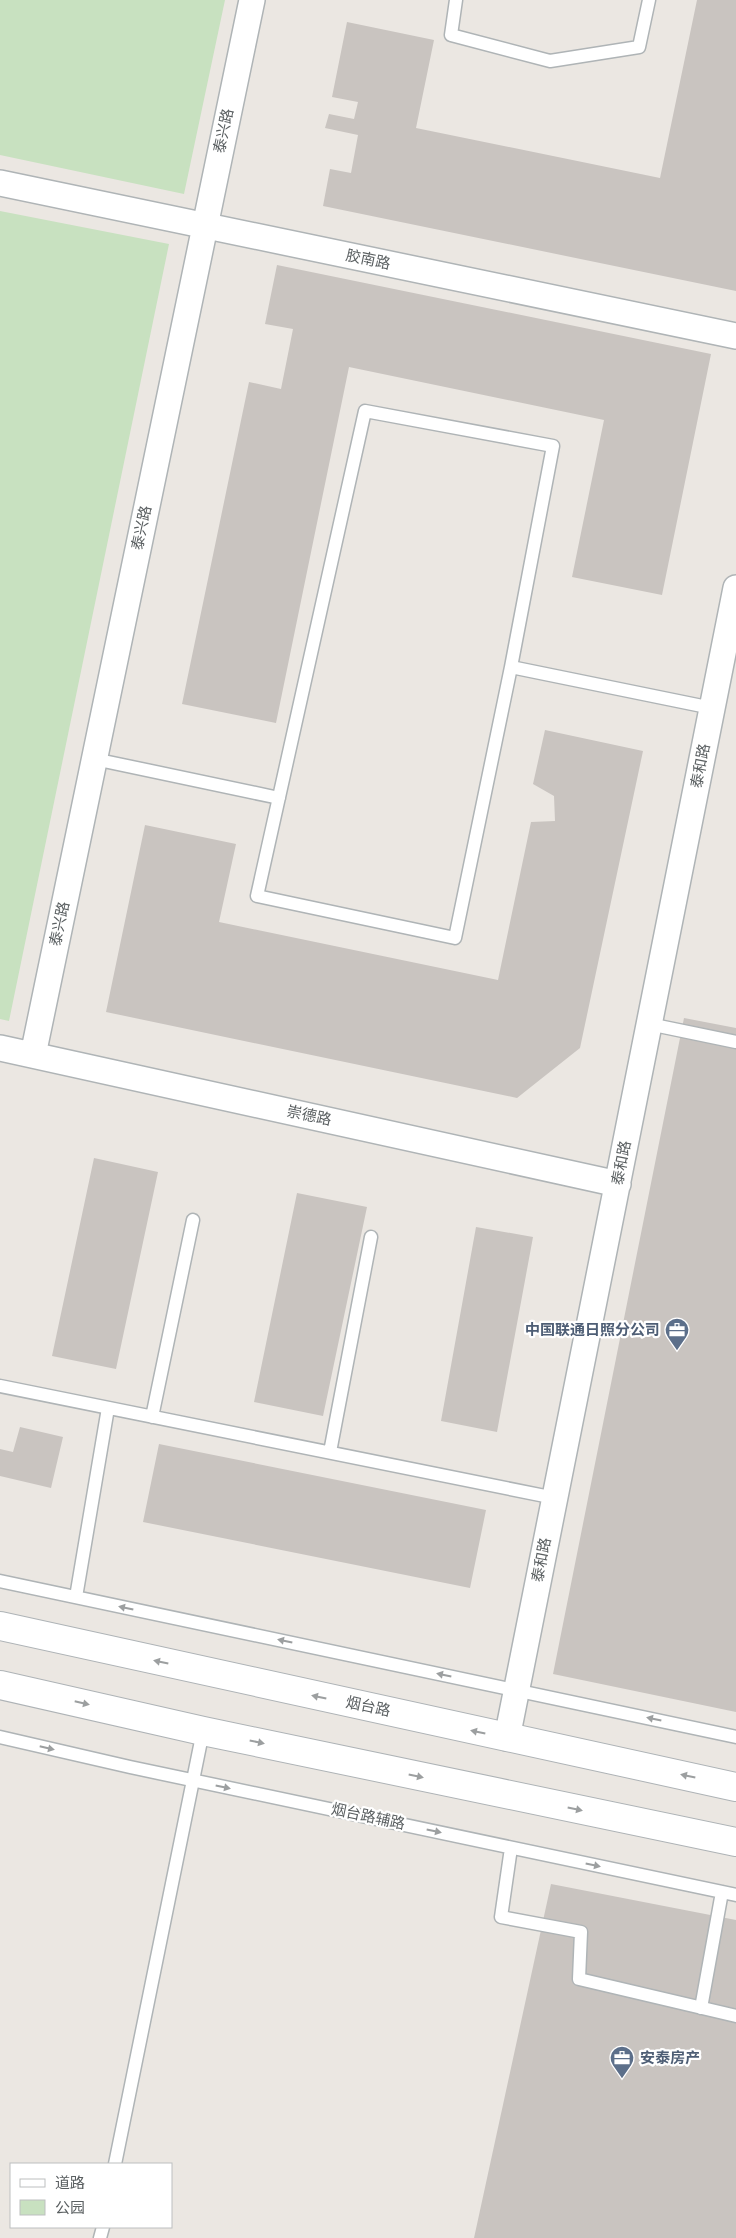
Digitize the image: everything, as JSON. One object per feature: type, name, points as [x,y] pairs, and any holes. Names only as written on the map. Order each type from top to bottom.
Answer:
[{"type":"main road","name":"烟台路","points":[[0,1626],[507,1738],[736,1786]]},
{"type":"main road","points":[[0,1685],[203,1731],[736,1842]]},
{"type":"street","name":"泰兴路","points":[[34,1056],[252,0]]},
{"type":"street","name":"胶南路","points":[[0,183],[736,336]]},
{"type":"street","name":"泰和路","points":[[507,1738],[736,588]]},
{"type":"street","name":"崇德路","points":[[0,1048],[618,1184]]},
{"type":"lane","points":[[456,0],[451,35],[550,61],[639,47],[649,0]]},
{"type":"lane","points":[[365,411],[553,446],[511,667],[456,938],[257,896],[365,411]]},
{"type":"lane","points":[[511,667],[712,708]]},
{"type":"lane","points":[[94,759],[279,798]]},
{"type":"lane","points":[[649,1024],[736,1042]]},
{"type":"lane","points":[[152,1417],[193,1220]]},
{"type":"lane","points":[[330,1452],[371,1237]]},
{"type":"lane","points":[[0,1386],[555,1498]]},
{"type":"lane","points":[[76,1597],[108,1408]]},
{"type":"lane","points":[[0,1581],[736,1737]]},
{"type":"lane","points":[[115,2163],[203,1731]]},
{"type":"lane","name":"烟台路辅路","points":[[0,1737],[192,1780],[736,1895]]},
{"type":"lane","points":[[511,1848],[501,1917],[581,1932],[579,1979],[736,2016]]},
{"type":"lane","points":[[701,2008],[722,1892]]},
{"type":"green space","points":[[0,0],[225,0],[184,194],[0,155]]},
{"type":"green space","points":[[0,211],[169,244],[9,1021],[0,1019]]},
{"type":"building","points":[[697,0],[736,0],[736,291],[323,206],[330,169],[351,173],[358,135],[325,128],[329,114],[354,119],[358,102],[332,97],[347,22],[434,40],[416,128],[660,178]]},
{"type":"building","points":[[277,265],[711,354],[662,595],[572,577],[604,420],[349,367],[276,723],[182,704],[249,382],[281,389],[293,329],[265,324]]},
{"type":"building","points":[[545,730],[643,751],[580,1048],[517,1098],[106,1012],[145,825],[236,844],[219,922],[498,980],[531,822],[555,821],[554,796],[533,784]]},
{"type":"building","name":"中国联通日照分公司","points":[[684,1018],[736,1028],[736,1712],[553,1674]]},
{"type":"building","points":[[94,1158],[158,1172],[116,1369],[52,1356]]},
{"type":"building","points":[[297,1193],[367,1207],[323,1416],[254,1402]]},
{"type":"building","points":[[476,1227],[533,1237],[497,1432],[441,1421]]},
{"type":"building","points":[[20,1427],[63,1437],[51,1488],[0,1476],[0,1449],[13,1452]]},
{"type":"building","points":[[159,1444],[486,1510],[470,1588],[143,1522]]},
{"type":"building","name":"安泰房产","points":[[551,1884],[736,1920],[736,2238],[474,2238]]},
{"type":"place","name":"中国联通日照分公司","points":[[677,1351]]},
{"type":"place","name":"安泰房产","points":[[622,2079]]}]
